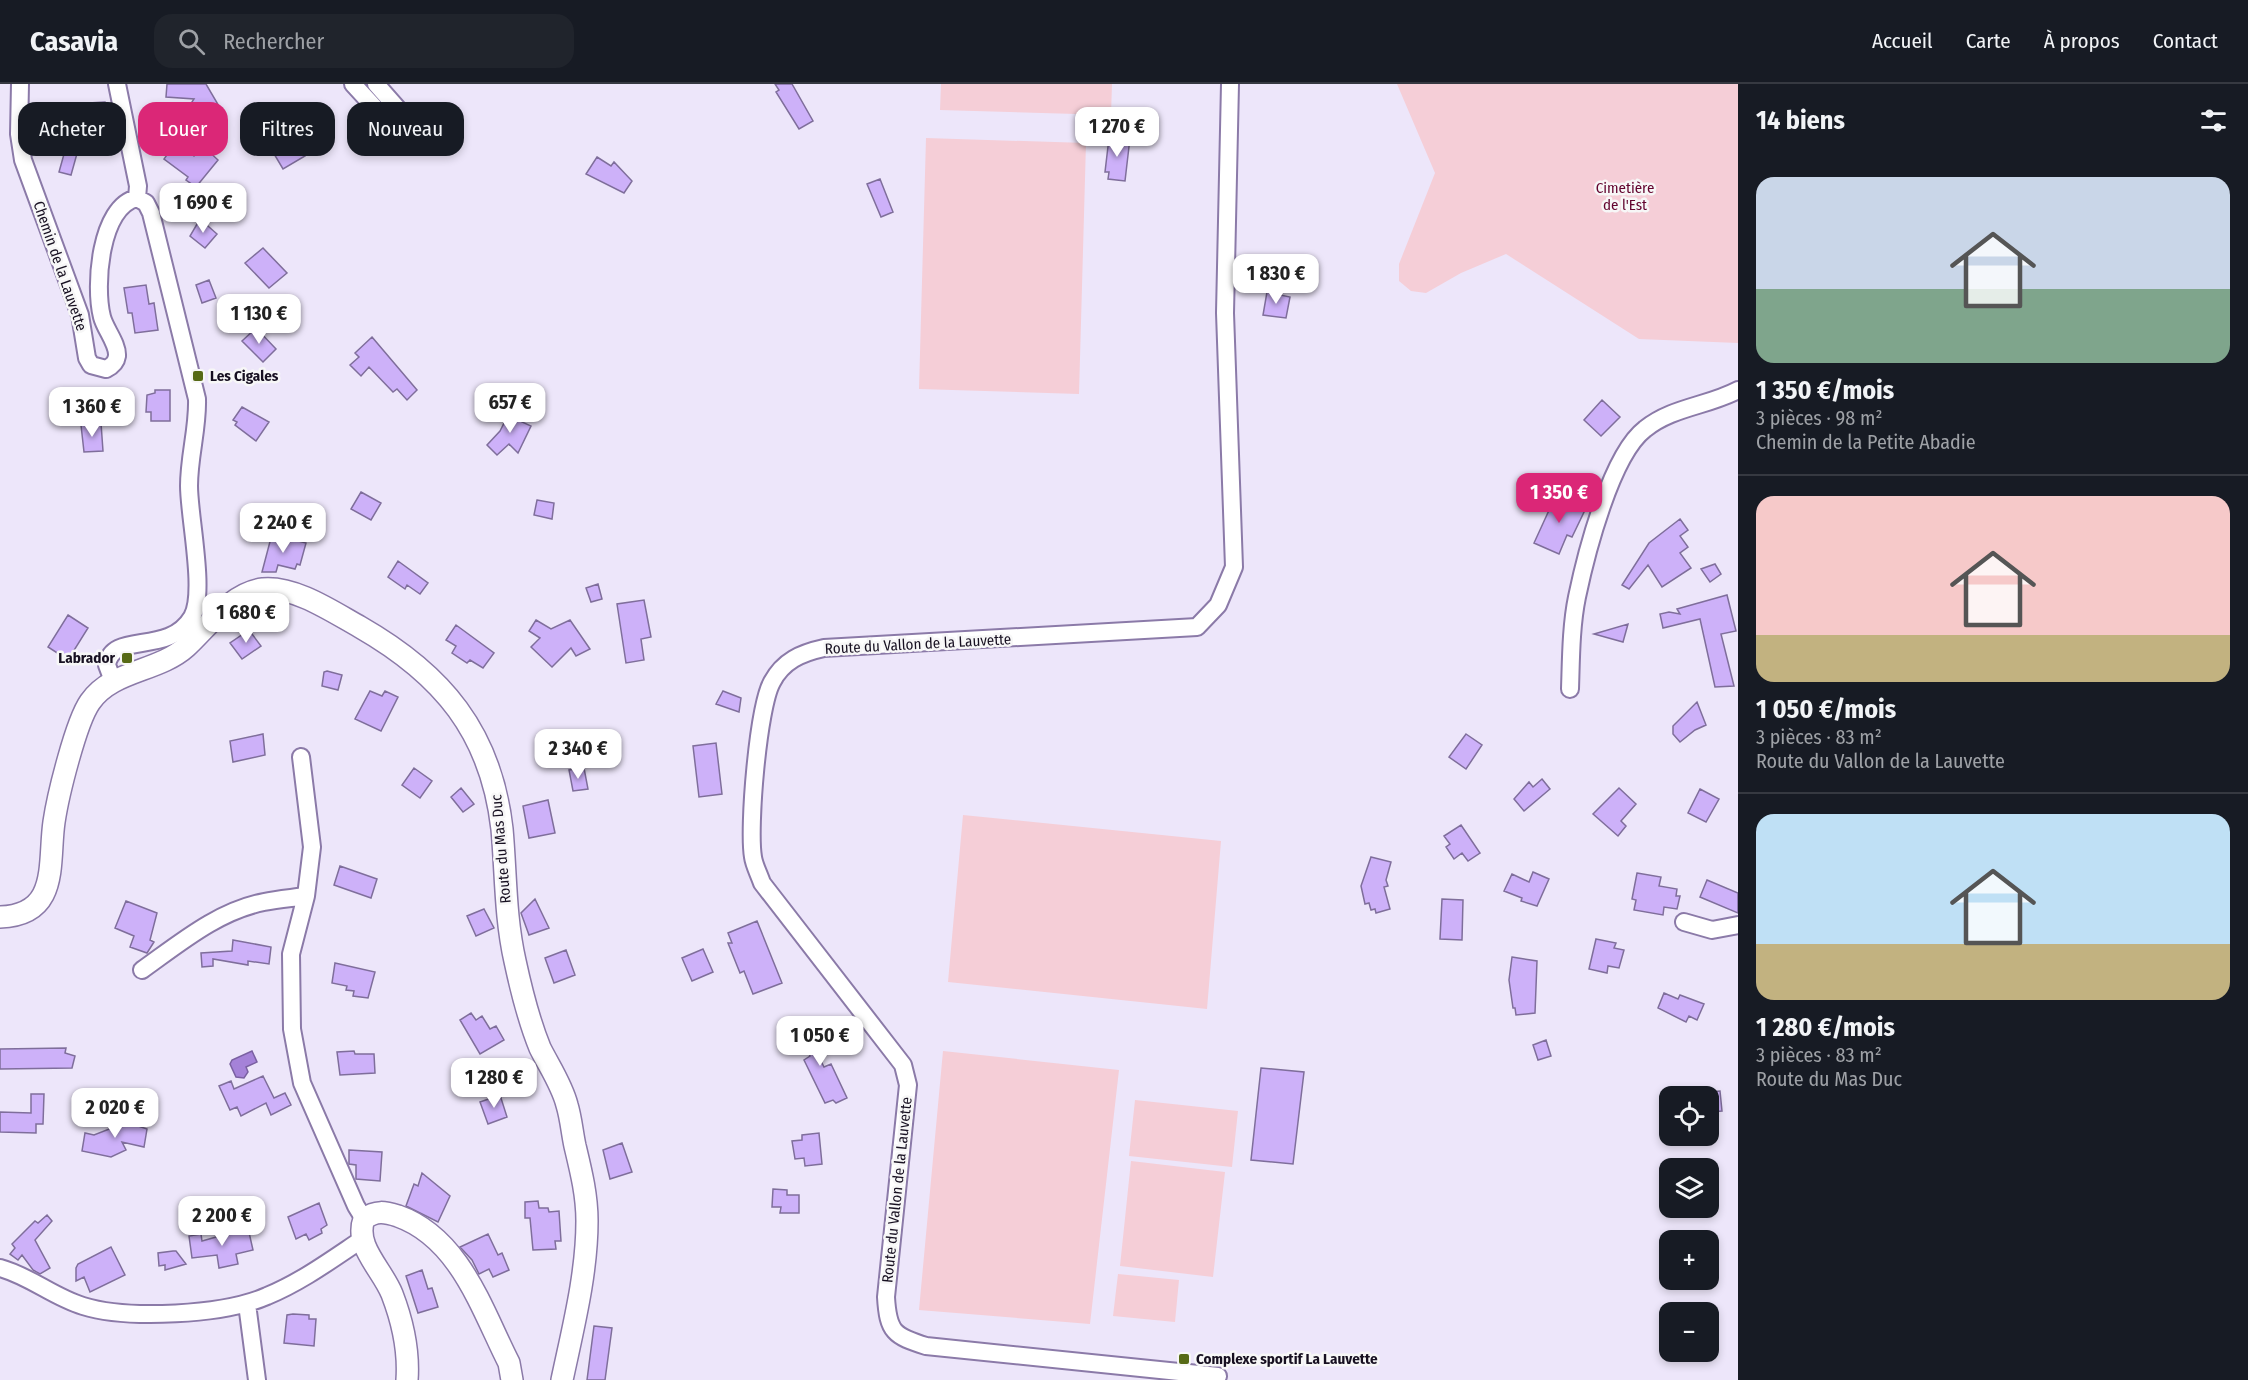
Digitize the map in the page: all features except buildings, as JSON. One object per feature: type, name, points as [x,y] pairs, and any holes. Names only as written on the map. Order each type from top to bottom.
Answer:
[{"type":"street","name":"Chemin de la Lauvette","points":[[20,84],[19,134],[23,160],[80,315],[87,358],[97,368],[106,369],[113,366],[117,354],[105,330],[97,297],[108,231],[119,207],[126,200],[137,198]]},
{"type":"street","points":[[113,681],[107,665],[112,651],[119,647],[159,642],[180,631],[193,615],[198,589],[189,488],[189,458],[197,421],[197,399],[151,213],[146,203],[137,198],[138,186],[117,84]]},
{"type":"street","points":[[353,84],[376,109],[391,135],[405,136],[410,132],[406,118],[376,84]]},
{"type":"street","name":"Route du Vallon de la Lauvette","points":[[1218,1376],[926,1346],[901,1339],[892,1328],[887,1314],[886,1298],[908,1085],[903,1065],[762,883],[753,856],[752,835],[756,772],[767,696],[771,684],[789,661],[808,651],[824,648],[1197,627],[1218,605],[1233,567],[1225,313],[1230,84]]},
{"type":"street","points":[[1570,689],[1577,598],[1605,499],[1632,441],[1660,419],[1710,403],[1738,390]]},
{"type":"street","name":"Route du Mas Duc","points":[[5,917],[21,915],[30,908],[47,887],[52,872],[53,825],[58,797],[78,726],[89,703],[113,681],[182,651],[234,601],[263,589],[292,594],[313,602],[383,640],[434,678],[449,697],[488,760],[495,784],[502,832],[507,921],[515,964],[539,1044],[567,1102],[585,1189],[587,1243],[562,1380]]},
{"type":"street","points":[[301,757],[312,847],[306,896],[291,954],[292,1029],[302,1083],[356,1206],[364,1219],[361,1240],[391,1292],[400,1317],[407,1380]]},
{"type":"street","points":[[142,970],[200,929],[229,914],[263,902],[306,896]]},
{"type":"street","points":[[1684,922],[1712,930],[1738,925]]},
{"type":"street","points":[[364,1219],[373,1212],[385,1212],[410,1220],[450,1252],[509,1363],[512,1380]]},
{"type":"street","points":[[0,1268],[16,1272],[83,1306],[116,1312],[172,1313],[247,1304],[294,1283],[361,1240]]},
{"type":"street","points":[[247,1304],[257,1380]]},
{"type":"green space","points":[[941,84],[1112,84],[1111,115],[940,110]]},
{"type":"green space","name":"Cimetière de l'Est","points":[[1397,84],[1738,84],[1738,343],[1639,339],[1506,254],[1461,273],[1426,293],[1411,291],[1399,281],[1399,264],[1435,173]]},
{"type":"green space","points":[[926,138],[1086,143],[1079,394],[919,389]]},
{"type":"green space","points":[[963,815],[1221,841],[1207,1009],[948,982]]},
{"type":"green space","points":[[943,1051],[1119,1070],[1090,1324],[919,1310]]},
{"type":"green space","points":[[1135,1100],[1238,1111],[1232,1167],[1129,1156]]},
{"type":"green space","points":[[1131,1161],[1225,1172],[1213,1277],[1120,1266]]},
{"type":"green space","points":[[1118,1274],[1179,1280],[1175,1322],[1113,1316]]},
{"type":"shaded area","points":[[252,1051],[257,1062],[246,1067],[248,1072],[244,1078],[236,1077],[230,1064],[232,1060]]},
{"type":"place","name":"Les Cigales","points":[[198,376]]},
{"type":"place","name":"Labrador","points":[[127,658]]},
{"type":"place","name":"Complexe sportif La Lauvette","points":[[1184,1359]]}]
